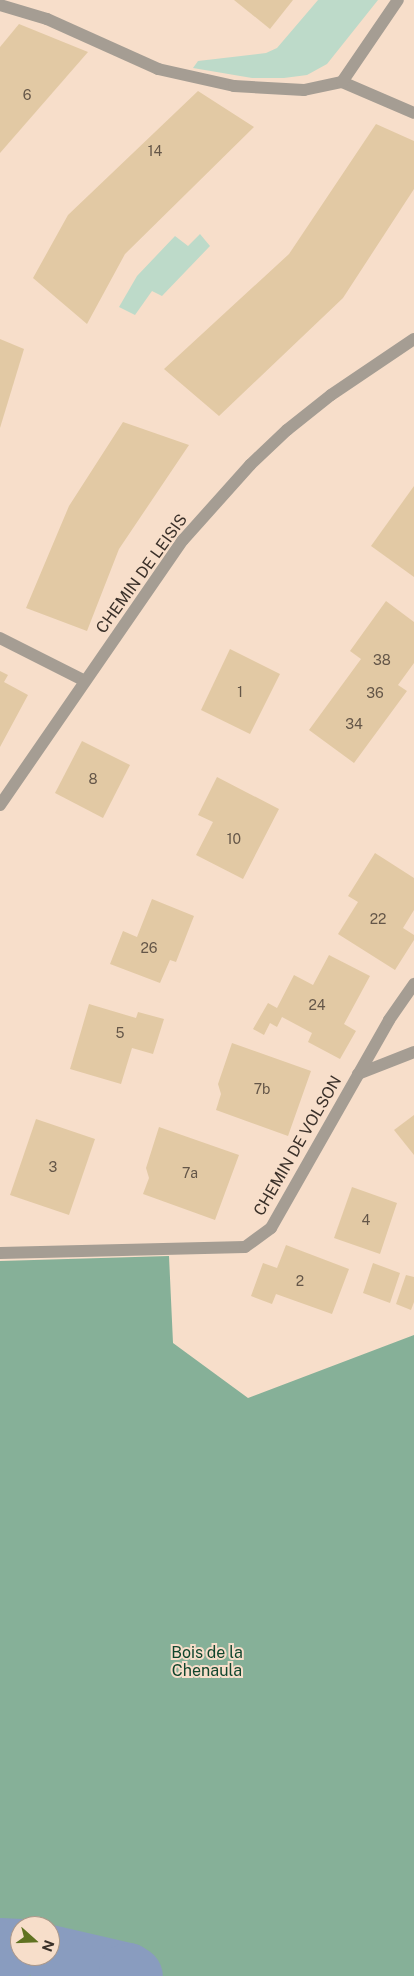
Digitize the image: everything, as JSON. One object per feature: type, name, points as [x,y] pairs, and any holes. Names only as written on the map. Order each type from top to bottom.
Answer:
[{"type":"street","points":[[342,82],[398,0]]},
{"type":"street","points":[[0,5],[47,19],[158,69],[234,86],[304,90],[342,82],[414,113]]},
{"type":"street","name":"CHEMIN DE LEISIS","points":[[0,804],[183,540],[250,465],[287,430],[330,395],[414,339]]},
{"type":"street","points":[[0,638],[84,681]]},
{"type":"street","points":[[358,1074],[388,1020],[414,984]]},
{"type":"street","name":"CHEMIN DE VOLSON","points":[[0,1253],[245,1247],[271,1228],[358,1074],[414,1052]]},
{"type":"green space","points":[[318,0],[378,0],[327,64],[307,75],[284,78],[252,78],[193,68],[198,61],[266,53],[277,48]]},
{"type":"green space","points":[[200,234],[210,246],[162,296],[152,291],[135,315],[119,307],[137,276],[175,236],[188,246]]},
{"type":"green space","name":"Bois de la Chenaula","points":[[169,1256],[173,1343],[248,1398],[414,1335],[414,1976],[0,1976],[0,1261]]},
{"type":"building","points":[[234,0],[293,0],[270,29]]},
{"type":"building","points":[[19,24],[88,52],[0,153],[0,47]]},
{"type":"building","points":[[198,91],[254,127],[125,254],[87,324],[33,278],[68,215]]},
{"type":"building","points":[[376,124],[414,141],[414,189],[343,298],[219,416],[164,369],[289,254]]},
{"type":"building","points":[[0,339],[24,349],[0,428]]},
{"type":"building","points":[[123,422],[189,445],[119,549],[87,631],[26,608],[69,506]]},
{"type":"building","points":[[414,486],[414,577],[371,546]]},
{"type":"building","points":[[386,601],[414,622],[414,663],[398,685],[407,691],[354,763],[309,730],[361,659],[350,651]]},
{"type":"building","points":[[230,649],[280,674],[250,734],[201,710]]},
{"type":"building","points":[[0,671],[8,675],[4,682],[28,695],[0,747]]},
{"type":"building","points":[[82,741],[130,765],[103,818],[55,793]]},
{"type":"building","points":[[217,777],[279,809],[243,879],[196,855],[213,822],[198,815]]},
{"type":"building","points":[[375,853],[414,878],[414,910],[403,928],[414,935],[414,940],[395,970],[338,934],[358,902],[348,896]]},
{"type":"building","points":[[152,899],[194,916],[176,962],[170,960],[160,983],[110,964],[123,931],[137,937]]},
{"type":"building","points":[[329,955],[370,976],[344,1024],[356,1031],[340,1059],[308,1042],[312,1033],[282,1017],[277,1027],[270,1023],[264,1035],[253,1029],[268,1003],[277,1008],[294,975],[313,985]]},
{"type":"building","points":[[89,1004],[136,1018],[138,1012],[164,1019],[153,1054],[132,1048],[121,1084],[70,1069]]},
{"type":"building","points":[[232,1043],[311,1071],[288,1136],[216,1110],[221,1094],[218,1084]]},
{"type":"building","points":[[414,1115],[414,1155],[394,1130]]},
{"type":"building","points":[[36,1119],[95,1139],[69,1215],[10,1195]]},
{"type":"building","points":[[159,1127],[239,1155],[215,1220],[143,1194],[149,1178],[146,1168]]},
{"type":"building","points":[[352,1187],[397,1203],[380,1254],[334,1238]]},
{"type":"building","points":[[286,1245],[349,1269],[332,1314],[276,1294],[272,1304],[251,1296],[263,1263],[277,1268]]},
{"type":"building","points":[[373,1263],[400,1273],[390,1303],[363,1293]]},
{"type":"building","points":[[406,1275],[414,1277],[414,1302],[411,1310],[396,1304]]},
{"type":"waterway","points":[[0,1947],[10,1948]]},
{"type":"waterway","points":[[60,1956],[128,1972],[134,1976]]}]
